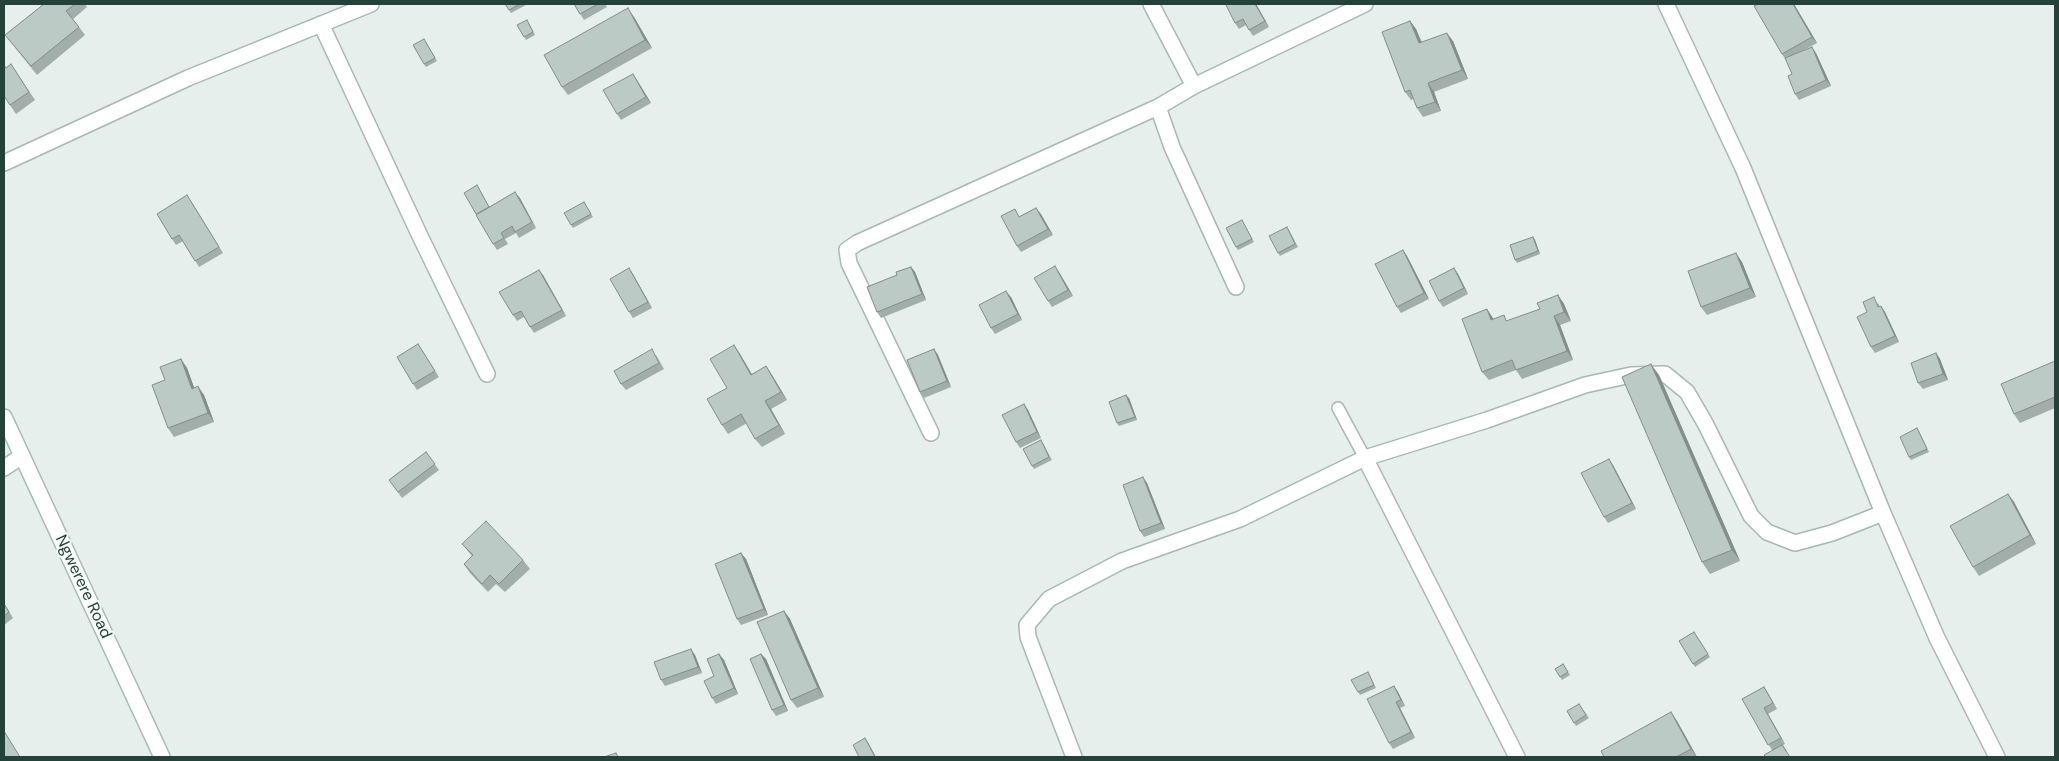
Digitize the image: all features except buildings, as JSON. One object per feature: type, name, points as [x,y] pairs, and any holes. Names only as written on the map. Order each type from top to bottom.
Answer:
[{"type":"street","points":[[4,163],[188,78],[371,4]]},
{"type":"street","points":[[1151,4],[1194,86]]},
{"type":"street","points":[[931,433],[849,263],[847,250],[857,243],[1158,107],[1194,86],[1365,4]]},
{"type":"street","points":[[1666,4],[1743,168],[1883,513],[1937,638],[1997,757]]},
{"type":"street","points":[[321,24],[487,374]]},
{"type":"street","points":[[1158,107],[1172,147],[1236,287]]},
{"type":"street","points":[[1074,757],[1028,637],[1027,625],[1049,600],[1122,561],[1240,519],[1366,458],[1487,420],[1585,386],[1631,376],[1664,374],[1687,392],[1705,423],[1751,516],[1767,532],[1795,544],[1832,533],[1883,513]]},
{"type":"street","name":"Ngwerere Road","points":[[4,418],[162,757]]},
{"type":"street","points":[[4,468],[22,456]]},
{"type":"street","points":[[1366,458],[1517,757]]},
{"type":"lane","points":[[1338,408],[1366,458]]}]
